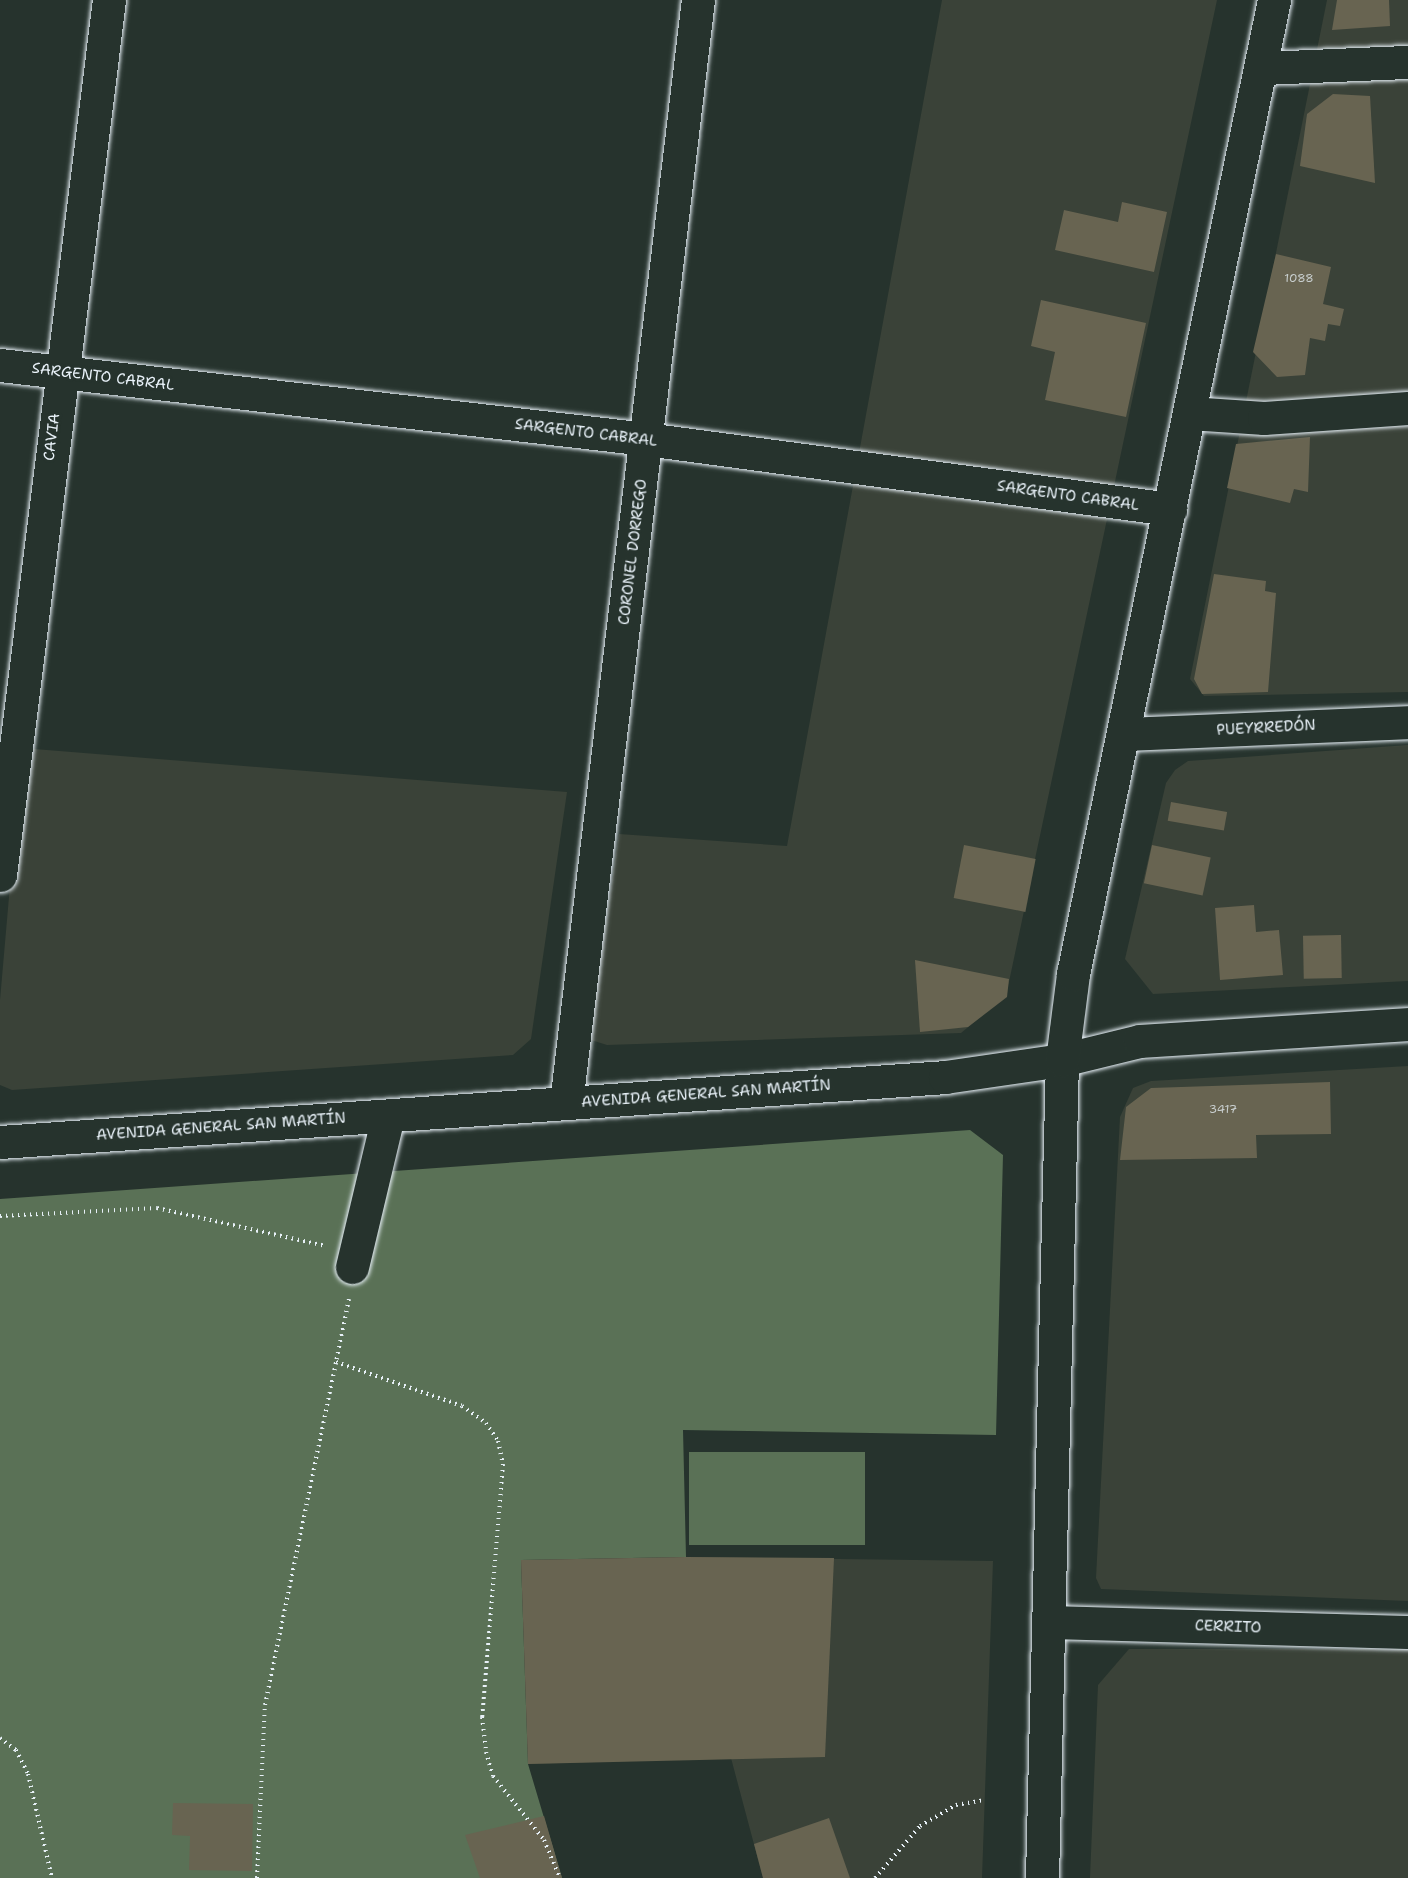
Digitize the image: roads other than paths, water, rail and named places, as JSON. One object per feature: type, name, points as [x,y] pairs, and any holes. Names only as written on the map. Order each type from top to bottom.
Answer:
[{"type":"main road","name":"CAVIA","points":[[0,875],[59,372],[109,0]]},
{"type":"main road","name":"CORONEL DORREGO","points":[[566,1103],[698,0]]},
{"type":"main road","points":[[1042,1878],[1062,1060],[1073,974],[1188,413],[1263,68],[1274,0]]},
{"type":"main road","points":[[1263,68],[1408,62]]},
{"type":"main road","name":"SARGENTO CABRAL","points":[[0,365],[646,439],[1170,509]]},
{"type":"main road","points":[[1188,413],[1264,418],[1408,408]]},
{"type":"main road","name":"PUEYRREDÓN","points":[[1124,734],[1408,722]]},
{"type":"main road","name":"AVENIDA GENERAL SAN MARTÍN","points":[[0,1142],[945,1077],[1062,1060],[1140,1041],[1204,1035],[1408,1024]]},
{"type":"main road","points":[[352,1267],[388,1116]]},
{"type":"main road","name":"CERRITO","points":[[1049,1622],[1408,1632]]}]
